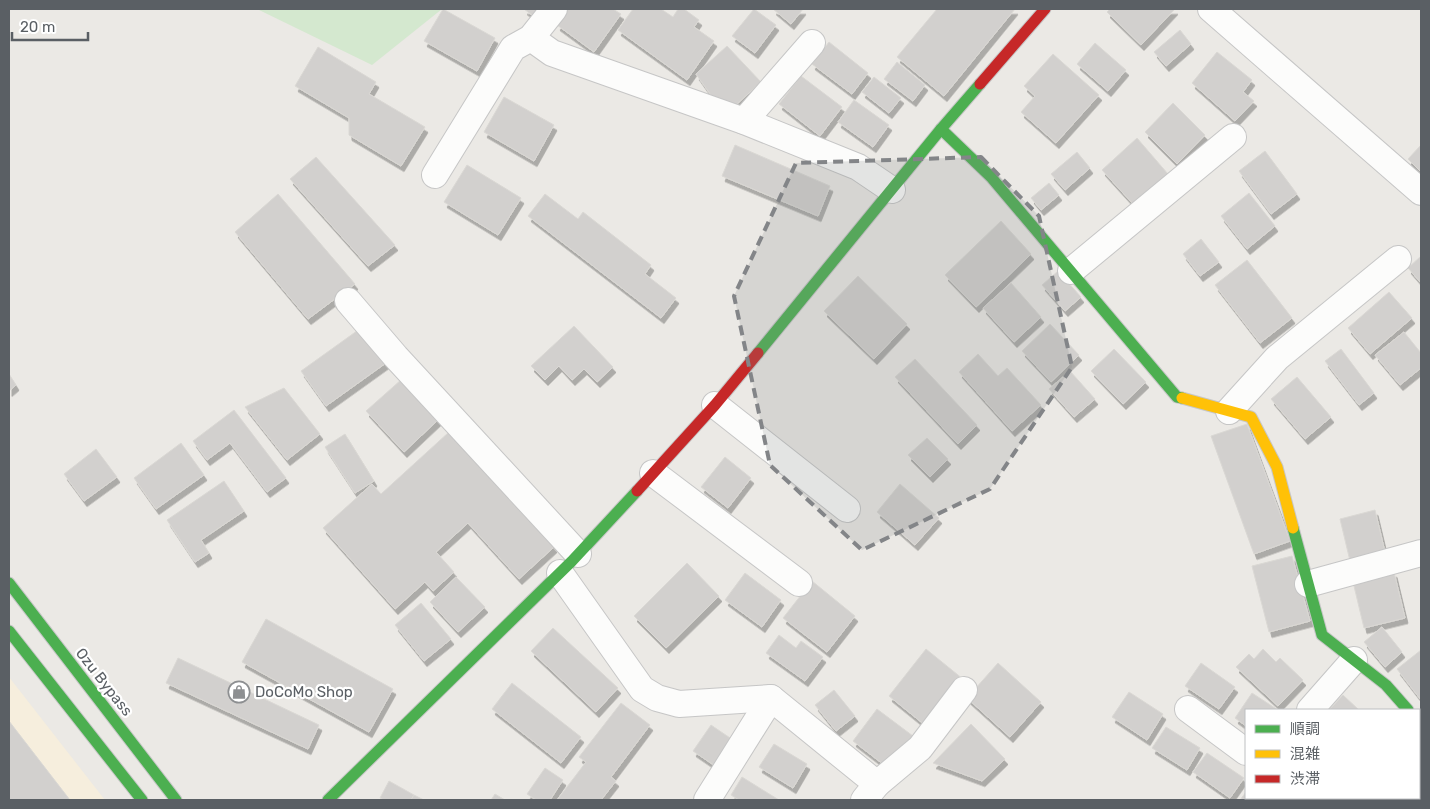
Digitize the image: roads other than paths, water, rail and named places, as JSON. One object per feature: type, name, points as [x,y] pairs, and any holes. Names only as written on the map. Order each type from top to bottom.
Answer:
[{"type":"main road","points":[[328,800],[560,573],[715,405],[1041,10]]},
{"type":"main road","points":[[941,129],[992,177],[1177,397],[1251,416],[1277,467],[1322,635],[1386,685],[1407,709]]},
{"type":"main road","name":"Ozu Bypass","points":[[9,583],[176,800]]},
{"type":"main road","points":[[9,631],[142,800]]},
{"type":"street","points":[[435,174],[513,48],[531,38],[554,9]]},
{"type":"street","points":[[1211,9],[1421,192]]},
{"type":"street","points":[[531,38],[552,53],[744,121],[858,166],[892,190]]},
{"type":"street","points":[[744,121],[812,43]]},
{"type":"street","points":[[1071,272],[1233,137]]},
{"type":"street","points":[[1230,411],[1277,358],[1398,259]]},
{"type":"street","points":[[348,301],[396,357],[578,554]]},
{"type":"street","points":[[715,405],[847,509]]},
{"type":"street","points":[[653,473],[799,584]]},
{"type":"street","points":[[1308,584],[1421,553]]},
{"type":"street","points":[[560,573],[642,689],[656,698],[679,704],[771,698],[871,792],[920,748],[964,690]]},
{"type":"street","points":[[1311,709],[1354,660]]},
{"type":"street","points":[[707,800],[771,698]]},
{"type":"street","points":[[1188,709],[1245,751]]},
{"type":"place","name":"DoCoMo Shop","points":[[239,692]]}]
